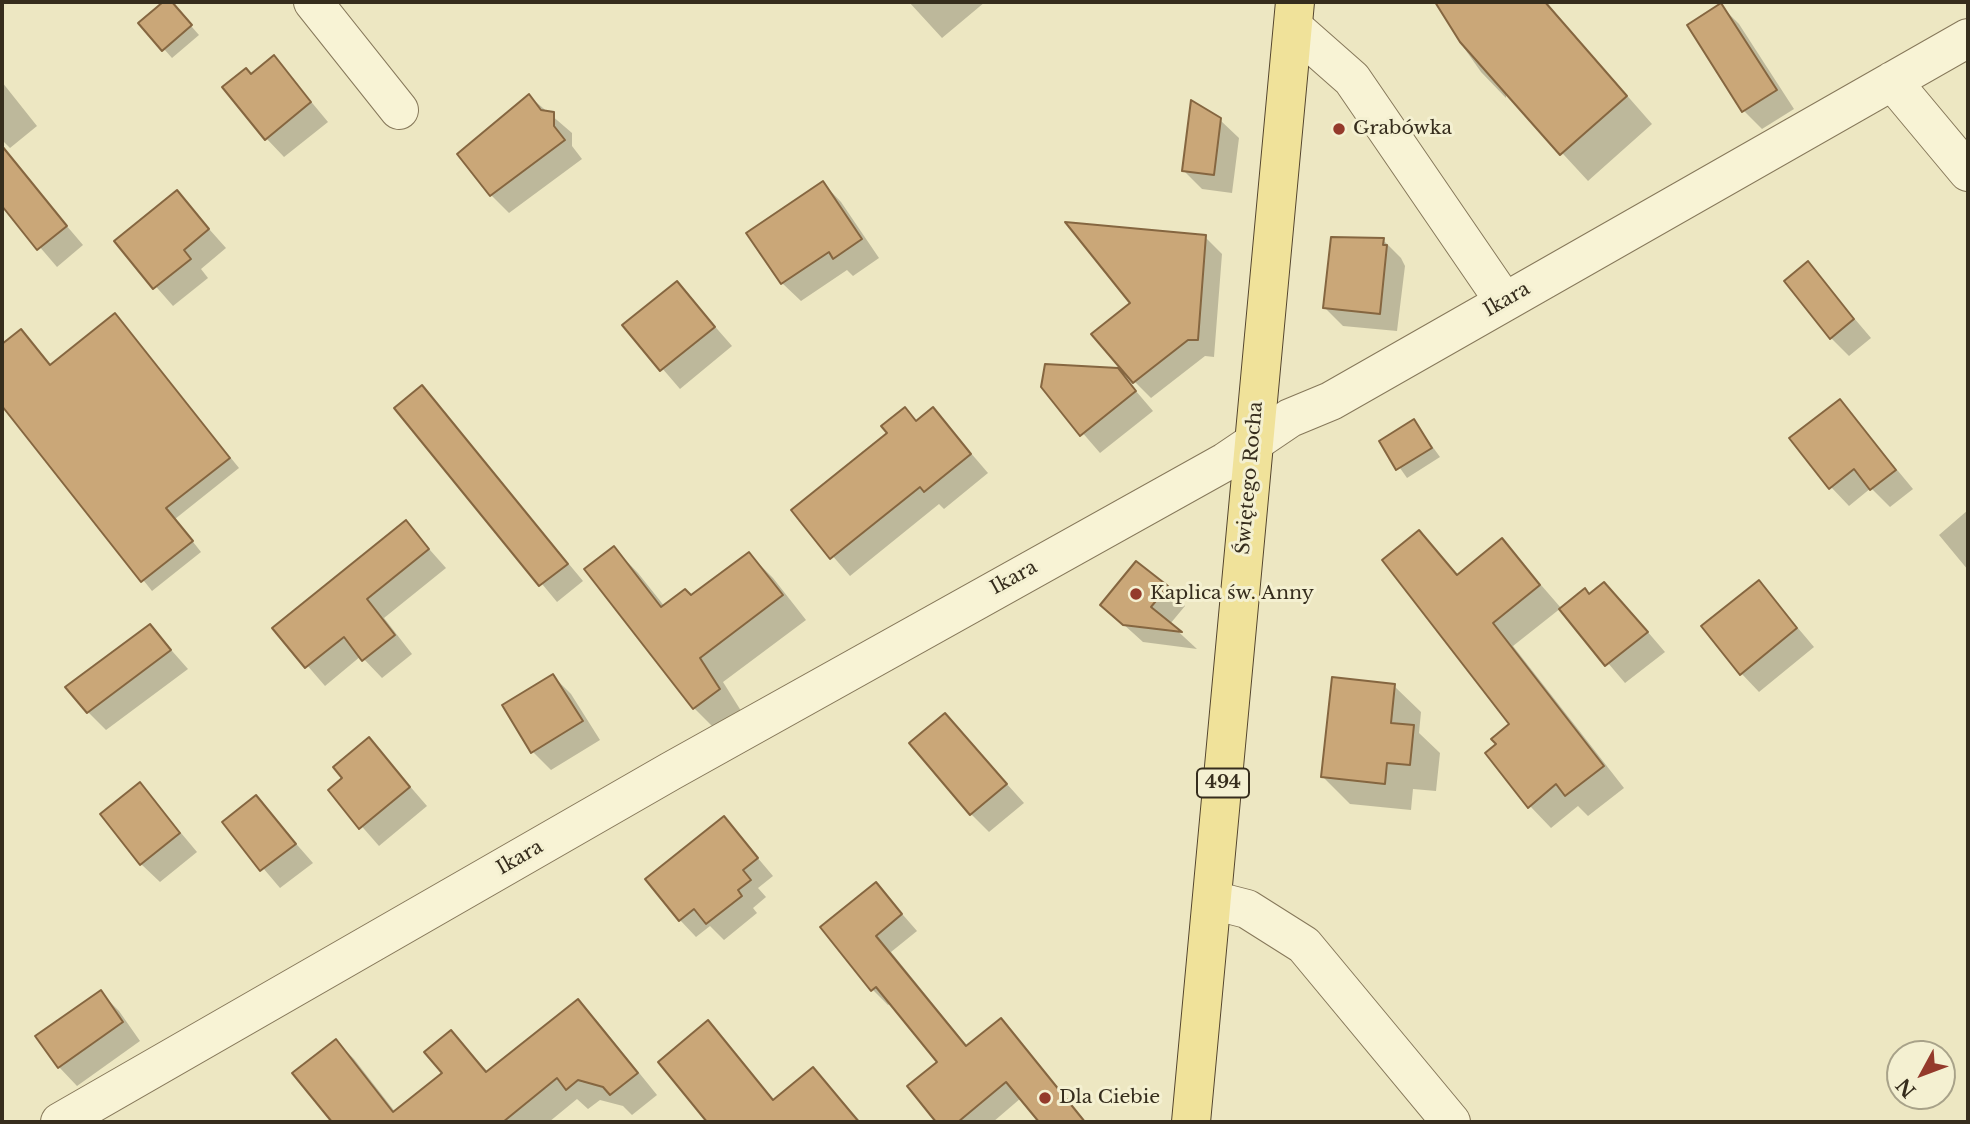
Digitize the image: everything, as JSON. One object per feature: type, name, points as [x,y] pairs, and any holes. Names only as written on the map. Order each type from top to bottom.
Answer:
[{"type":"main road","name":"Świętego Rocha","points":[[1191,1122],[1294,14]]},
{"type":"street","points":[[313,2],[399,110]]},
{"type":"street","points":[[1294,14],[1352,79],[1504,301]]},
{"type":"street","name":"Ikara","points":[[60,1122],[671,771],[1226,462],[1290,418],[1331,401],[1968,38]]},
{"type":"street","points":[[1892,81],[1968,172]]},
{"type":"street","points":[[1212,900],[1247,909],[1304,945],[1451,1122]]},
{"type":"building","points":[[163,2],[172,2],[192,25],[162,51],[138,23]]},
{"type":"building","points":[[1435,2],[1545,2],[1627,96],[1560,155],[1460,42]]},
{"type":"building","points":[[1721,3],[1777,90],[1742,112],[1687,25]]},
{"type":"building","points":[[274,55],[311,102],[265,140],[222,87],[246,68],[251,74]]},
{"type":"building","points":[[529,94],[541,110],[554,112],[554,126],[565,140],[490,196],[457,154]]},
{"type":"building","points":[[1191,100],[1221,118],[1214,175],[1182,171]]},
{"type":"building","points":[[2,146],[67,226],[37,250],[2,206]]},
{"type":"building","points":[[823,181],[862,239],[833,259],[829,252],[781,284],[746,233]]},
{"type":"building","points":[[177,190],[209,229],[184,250],[191,259],[153,289],[114,241]]},
{"type":"building","points":[[1065,222],[1206,235],[1198,340],[1188,340],[1133,383],[1091,334],[1130,303]]},
{"type":"building","points":[[1331,237],[1384,238],[1383,245],[1387,245],[1380,314],[1323,308]]},
{"type":"building","points":[[1808,261],[1854,319],[1830,339],[1784,281]]},
{"type":"building","points":[[677,281],[715,327],[660,371],[622,325]]},
{"type":"building","points":[[115,313],[230,458],[166,508],[193,541],[141,582],[2,406],[2,344],[21,329],[50,365]]},
{"type":"building","points":[[1045,364],[1118,368],[1136,391],[1080,436],[1041,387]]},
{"type":"building","points":[[422,385],[568,564],[539,586],[394,408]]},
{"type":"building","points":[[1840,399],[1896,470],[1870,490],[1854,469],[1829,489],[1789,438]]},
{"type":"building","points":[[905,407],[916,421],[933,407],[971,454],[924,492],[920,487],[830,559],[791,510],[887,433],[881,426]]},
{"type":"building","points":[[1414,419],[1432,448],[1396,470],[1379,441]]},
{"type":"building","points":[[406,520],[429,549],[367,599],[395,635],[362,661],[344,637],[305,668],[272,628]]},
{"type":"building","points":[[1419,530],[1457,575],[1502,538],[1540,585],[1493,623],[1604,766],[1565,796],[1556,784],[1528,808],[1485,753],[1496,744],[1491,739],[1509,724],[1382,560]]},
{"type":"building","points":[[614,546],[661,607],[685,589],[691,595],[749,552],[783,595],[700,658],[720,689],[693,709],[584,569]]},
{"type":"building","name":"Kaplica św. Anny","points":[[1136,561],[1168,586],[1151,607],[1182,632],[1123,625],[1100,605]]},
{"type":"building","points":[[1759,580],[1797,628],[1740,675],[1701,626]]},
{"type":"building","points":[[1604,582],[1648,632],[1605,666],[1559,609],[1585,588],[1589,594]]},
{"type":"building","points":[[150,624],[171,650],[87,713],[65,687]]},
{"type":"building","points":[[553,674],[583,721],[531,753],[502,705]]},
{"type":"building","points":[[1332,677],[1395,684],[1391,723],[1414,725],[1410,765],[1387,763],[1385,784],[1321,777]]},
{"type":"building","points":[[945,713],[1007,784],[970,815],[909,743]]},
{"type":"building","points":[[369,737],[410,787],[359,829],[328,790],[342,778],[333,767]]},
{"type":"building","points":[[140,782],[180,833],[140,865],[100,814]]},
{"type":"building","points":[[256,795],[296,844],[260,871],[222,822]]},
{"type":"building","points":[[724,816],[758,858],[743,870],[751,880],[738,890],[742,896],[706,924],[694,909],[679,921],[645,879]]},
{"type":"building","points":[[876,882],[902,914],[876,936],[966,1046],[1001,1018],[1085,1122],[1039,1122],[1006,1082],[958,1122],[936,1122],[907,1086],[937,1062],[876,987],[871,991],[820,927]]},
{"type":"building","points":[[101,990],[123,1022],[58,1068],[35,1036]]},
{"type":"building","points":[[578,999],[638,1073],[610,1095],[603,1087],[578,1080],[566,1090],[557,1078],[503,1122],[332,1122],[292,1073],[336,1039],[393,1112],[442,1073],[424,1052],[451,1030],[486,1072]]},
{"type":"building","points":[[708,1020],[773,1100],[813,1067],[859,1122],[707,1122],[658,1062]]},
{"type":"place","name":"Grabówka","points":[[1339,129]]},
{"type":"place","name":"Kaplica św. Anny","points":[[1136,594]]},
{"type":"place","name":"Dla Ciebie","points":[[1045,1098]]}]
